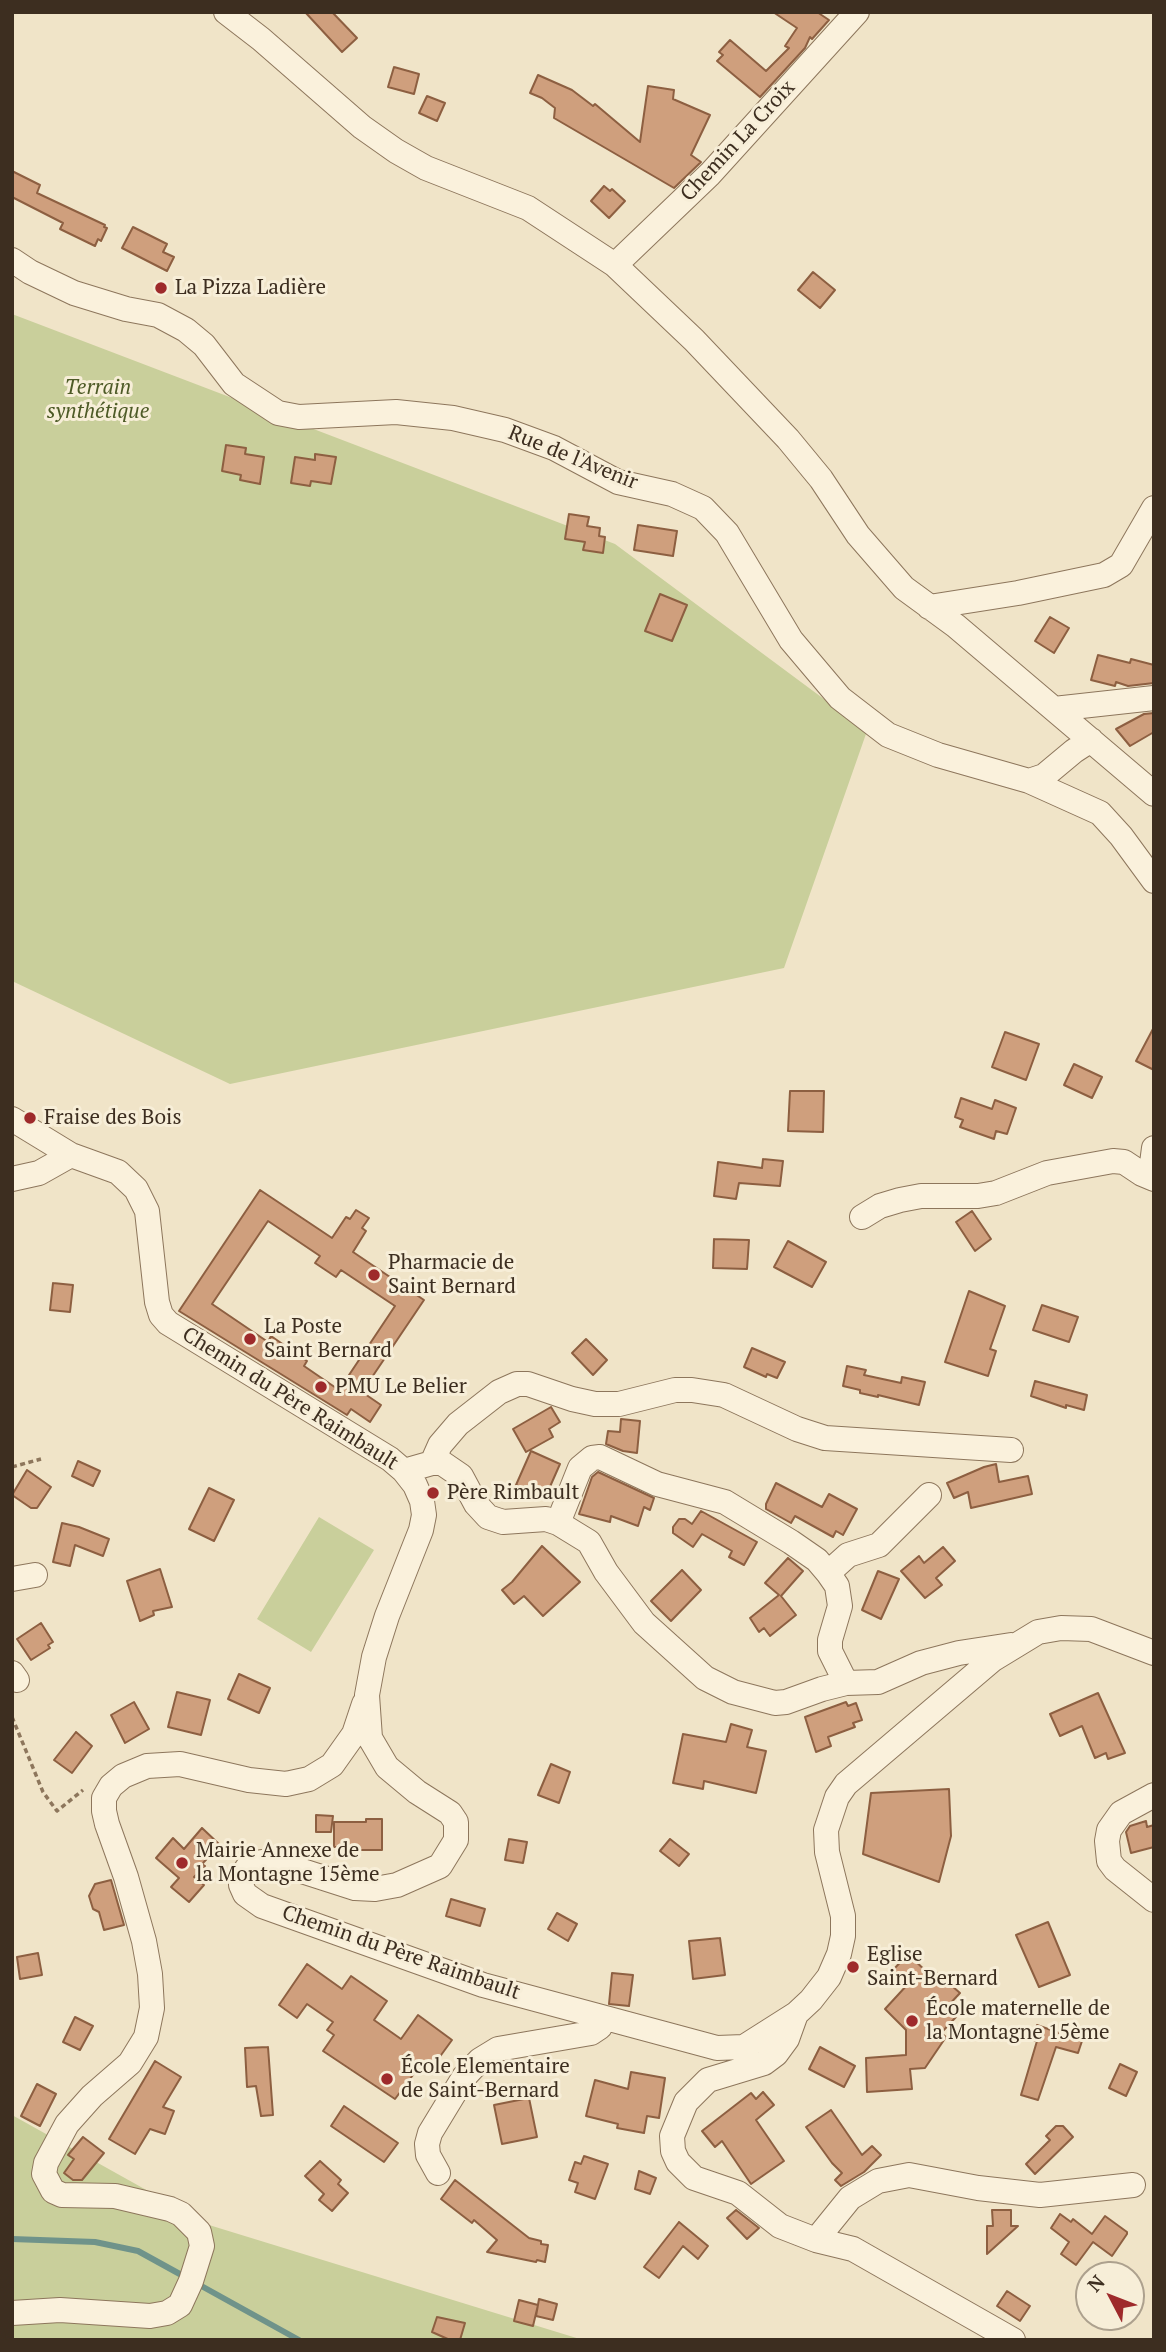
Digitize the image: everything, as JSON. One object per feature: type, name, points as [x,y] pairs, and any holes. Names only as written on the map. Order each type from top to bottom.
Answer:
[{"type":"street","points":[[226,12],[362,127],[396,151],[426,168],[528,208],[615,265],[694,340],[788,439],[821,479],[864,543],[904,588],[956,626],[1154,794]]},
{"type":"street","name":"Chemin La Croix","points":[[615,265],[710,174],[857,12]]},
{"type":"street","name":"Rue de l'Avenir","points":[[12,260],[30,272],[74,292],[172,321],[204,345],[233,384],[278,413],[299,417],[396,412],[453,418],[505,430],[554,448],[618,482],[672,494],[703,508],[727,533],[791,640],[840,698],[888,735],[938,755],[1029,781],[1100,813],[1121,836],[1154,881]]},
{"type":"street","points":[[929,607],[1018,593],[1104,575],[1121,565],[1154,508]]},
{"type":"street","points":[[1054,709],[1154,698]]},
{"type":"street","points":[[1029,781],[1044,776],[1091,740]]},
{"type":"street","name":"Chemin du Père Raimbault","points":[[12,1119],[71,1155],[118,1172],[136,1189],[147,1211],[157,1301],[161,1315],[168,1322],[390,1459],[415,1485],[422,1501],[424,1515],[421,1530],[374,1657],[367,1695],[370,1738],[387,1767],[417,1792],[450,1813],[456,1822],[456,1840],[440,1866],[397,1885],[375,1889],[355,1888],[271,1861],[256,1863],[247,1868],[240,1885],[246,1894],[262,1906],[483,1985],[717,2048],[744,2047],[796,2014],[811,2000],[829,1977],[839,1954],[844,1936],[843,1916],[827,1852],[827,1830],[837,1797],[846,1784],[992,1660],[1038,1632],[1061,1628],[1091,1629],[1154,1653]]},
{"type":"street","points":[[1154,1148],[1151,1171],[1154,1178]]},
{"type":"street","points":[[12,1179],[39,1173],[71,1155]]},
{"type":"street","points":[[862,1217],[880,1206],[900,1200],[922,1196],[978,1196],[996,1193],[1048,1173],[1113,1161],[1124,1162],[1142,1174],[1154,1178]]},
{"type":"street","points":[[432,1463],[440,1445],[458,1424],[499,1392],[517,1384],[528,1384],[595,1404],[618,1404],[676,1390],[692,1390],[724,1395],[797,1429],[825,1438],[1010,1450]]},
{"type":"street","points":[[558,1523],[580,1468],[592,1458],[600,1457],[657,1484],[724,1502],[817,1560],[837,1586],[840,1606],[830,1640],[830,1651],[846,1683]]},
{"type":"street","points":[[404,1471],[442,1463],[456,1472],[477,1504],[495,1521],[546,1519],[558,1523],[589,1542],[606,1572],[644,1623],[705,1678],[716,1685],[775,1703],[846,1683],[878,1682],[921,1663],[959,1653],[1015,1644]]},
{"type":"street","points":[[828,1573],[848,1555],[879,1545],[929,1495]]},
{"type":"street","points":[[12,2313],[60,2310],[150,2316],[167,2313],[180,2305],[202,2246],[199,2232],[181,2214],[115,2196],[62,2195],[53,2191],[44,2174],[46,2163],[67,2124],[92,2096],[130,2063],[146,2037],[152,2008],[144,1941],[104,1811],[104,1798],[111,1786],[123,1776],[147,1766],[180,1764],[249,1780],[286,1784],[309,1779],[332,1765],[354,1734],[367,1695]]},
{"type":"street","points":[[1154,1795],[1121,1813],[1109,1830],[1107,1841],[1108,1861],[1154,1900]]},
{"type":"street","points":[[796,2014],[787,2039],[776,2054],[764,2063],[708,2080],[686,2102],[672,2136],[673,2151],[678,2162],[694,2178],[738,2193],[780,2226],[853,2249],[1013,2340]]},
{"type":"street","points":[[438,2173],[428,2155],[430,2133],[464,2077],[480,2060],[498,2049],[590,2033],[600,2027],[603,2018]]},
{"type":"street","points":[[816,2239],[850,2198],[878,2181],[909,2175],[1040,2195],[1133,2185]]},
{"type":"path","points":[[12,1467],[41,1459]]},
{"type":"path","points":[[12,1717],[43,1792],[57,1811],[94,1780],[111,1786]]},
{"type":"green space","name":"Terrain synthétique","points":[[12,314],[615,544],[867,731],[784,968],[230,1084],[12,981]]},
{"type":"green space","points":[[319,1517],[374,1550],[311,1652],[257,1619]]},
{"type":"green space","points":[[12,2115],[209,2225],[583,2340],[12,2340]]},
{"type":"building","points":[[305,12],[332,12],[357,38],[342,52]]},
{"type":"building","points":[[773,12],[817,12],[829,20],[812,39],[810,37],[805,48],[760,97],[717,61],[723,55],[719,52],[730,40],[766,71],[789,48],[785,46],[797,28]]},
{"type":"building","points":[[394,67],[419,74],[414,94],[388,87]]},
{"type":"building","points":[[538,75],[572,90],[593,106],[595,104],[640,142],[648,86],[674,90],[673,99],[710,115],[691,155],[701,162],[674,188],[554,118],[555,108],[530,93]]},
{"type":"building","points":[[427,96],[445,103],[437,121],[419,113]]},
{"type":"building","points":[[12,171],[40,185],[37,193],[105,225],[107,228],[101,241],[98,239],[95,246],[60,229],[63,223],[12,197]]},
{"type":"building","points":[[604,186],[610,191],[612,189],[625,201],[609,218],[591,201]]},
{"type":"building","points":[[133,227],[167,244],[163,252],[174,257],[167,271],[122,248]]},
{"type":"building","points":[[813,272],[835,290],[820,308],[798,290]]},
{"type":"building","points":[[226,445],[246,448],[245,454],[264,457],[260,484],[240,480],[241,475],[222,471]]},
{"type":"building","points":[[315,454],[336,457],[331,484],[311,481],[310,486],[291,483],[295,457],[315,460]]},
{"type":"building","points":[[569,514],[589,517],[587,526],[600,528],[599,536],[605,537],[603,553],[583,550],[585,542],[565,539]]},
{"type":"building","points":[[638,525],[677,531],[673,556],[634,550]]},
{"type":"building","points":[[660,594],[687,605],[672,641],[645,631]]},
{"type":"building","points":[[1050,617],[1069,628],[1054,653],[1035,641]]},
{"type":"building","points":[[1098,655],[1130,663],[1131,659],[1154,665],[1154,683],[1128,686],[1116,682],[1115,686],[1091,680]]},
{"type":"building","points":[[1154,713],[1154,732],[1130,746],[1116,729],[1144,714]]},
{"type":"building","points":[[1154,1027],[1154,1070],[1136,1061]]},
{"type":"building","points":[[1005,1032],[1039,1044],[1026,1080],[992,1067]]},
{"type":"building","points":[[1074,1064],[1102,1077],[1092,1098],[1064,1085]]},
{"type":"building","points":[[790,1091],[824,1091],[823,1132],[788,1131]]},
{"type":"building","points":[[961,1098],[992,1109],[995,1100],[1016,1108],[1007,1134],[996,1131],[994,1139],[960,1127],[963,1120],[955,1117]]},
{"type":"building","points":[[763,1159],[783,1161],[780,1186],[739,1183],[736,1199],[714,1196],[718,1162],[762,1168]]},
{"type":"building","points":[[260,1190],[332,1238],[346,1217],[350,1219],[356,1210],[369,1218],[362,1228],[366,1231],[353,1252],[424,1300],[362,1392],[381,1405],[370,1422],[351,1409],[347,1415],[179,1311]],"holes":[[[268,1221],[320,1256],[315,1263],[336,1277],[341,1270],[395,1306],[339,1390],[304,1366],[307,1361],[271,1336],[268,1342],[212,1304]]]},
{"type":"building","points":[[972,1211],[991,1239],[975,1251],[956,1222]]},
{"type":"building","points":[[714,1239],[749,1240],[747,1269],[713,1268]]},
{"type":"building","points":[[788,1241],[826,1262],[812,1287],[774,1267]]},
{"type":"building","points":[[53,1283],[73,1285],[70,1312],[50,1310]]},
{"type":"building","points":[[969,1291],[1005,1306],[990,1349],[996,1351],[988,1376],[945,1362]]},
{"type":"building","points":[[1042,1305],[1078,1317],[1069,1342],[1033,1330]]},
{"type":"building","points":[[586,1339],[607,1360],[593,1375],[572,1353]]},
{"type":"building","points":[[752,1348],[785,1362],[777,1378],[767,1374],[766,1377],[744,1367]]},
{"type":"building","points":[[847,1366],[866,1370],[864,1375],[901,1383],[902,1377],[925,1382],[919,1405],[860,1393],[860,1390],[843,1386]]},
{"type":"building","points":[[1035,1381],[1087,1395],[1084,1410],[1066,1405],[1066,1408],[1031,1396]]},
{"type":"building","points":[[551,1407],[560,1422],[549,1429],[553,1437],[526,1452],[513,1429]]},
{"type":"building","points":[[621,1419],[640,1421],[637,1453],[606,1444],[608,1431],[620,1432]]},
{"type":"building","points":[[531,1451],[560,1464],[545,1498],[516,1485]]},
{"type":"building","points":[[78,1461],[100,1471],[93,1486],[72,1476]]},
{"type":"building","points":[[996,1464],[999,1482],[1028,1476],[1032,1494],[971,1508],[968,1492],[954,1498],[947,1483]]},
{"type":"building","points":[[27,1470],[51,1487],[37,1508],[31,1508],[12,1495]]},
{"type":"building","points":[[598,1472],[654,1498],[650,1510],[644,1507],[638,1526],[611,1516],[610,1522],[579,1514],[592,1477]]},
{"type":"building","points":[[776,1483],[822,1507],[829,1494],[857,1509],[843,1535],[836,1531],[833,1537],[795,1516],[791,1523],[766,1509]]},
{"type":"building","points":[[209,1488],[234,1500],[214,1541],[189,1529]]},
{"type":"building","points":[[701,1511],[757,1542],[744,1565],[729,1557],[732,1551],[702,1534],[693,1547],[673,1533],[673,1527],[679,1519],[685,1519],[692,1524]]},
{"type":"building","points":[[62,1523],[109,1539],[103,1556],[75,1545],[70,1566],[53,1562]]},
{"type":"building","points":[[542,1546],[580,1582],[543,1616],[524,1596],[514,1604],[502,1590]]},
{"type":"building","points":[[943,1547],[955,1561],[936,1578],[942,1585],[925,1598],[901,1571],[919,1556],[924,1563]]},
{"type":"building","points":[[788,1558],[803,1571],[781,1596],[796,1615],[770,1636],[764,1628],[759,1632],[750,1618],[779,1595],[765,1583]]},
{"type":"building","points":[[160,1569],[172,1607],[153,1611],[154,1615],[140,1621],[127,1581]]},
{"type":"building","points":[[682,1570],[701,1590],[671,1621],[651,1601]]},
{"type":"building","points":[[878,1571],[899,1579],[881,1619],[862,1610]]},
{"type":"building","points":[[41,1623],[53,1642],[48,1645],[50,1648],[31,1660],[17,1639]]},
{"type":"building","points":[[239,1674],[270,1688],[259,1713],[228,1699]]},
{"type":"building","points":[[177,1692],[210,1700],[201,1735],[168,1727]]},
{"type":"building","points":[[1098,1693],[1125,1753],[1108,1759],[1106,1753],[1095,1758],[1082,1726],[1060,1736],[1050,1714]]},
{"type":"building","points":[[134,1702],[149,1729],[125,1743],[111,1715]]},
{"type":"building","points":[[846,1702],[848,1706],[856,1703],[862,1720],[853,1723],[855,1727],[828,1737],[831,1746],[816,1752],[805,1717]]},
{"type":"building","points":[[731,1724],[752,1730],[747,1747],[766,1751],[756,1793],[704,1781],[703,1789],[673,1783],[683,1734],[726,1742]]},
{"type":"building","points":[[76,1732],[92,1746],[72,1773],[54,1760]]},
{"type":"building","points":[[551,1764],[570,1772],[559,1803],[538,1795]]},
{"type":"building","points":[[949,1789],[951,1836],[939,1882],[863,1854],[871,1793]]},
{"type":"building","points":[[316,1815],[333,1816],[331,1832],[316,1832]]},
{"type":"building","points":[[366,1819],[382,1819],[382,1850],[341,1850],[341,1847],[334,1847],[334,1822],[366,1822]]},
{"type":"building","points":[[1146,1821],[1147,1827],[1154,1825],[1154,1847],[1131,1853],[1126,1832],[1130,1826]]},
{"type":"building","name":"Mairie Annexe de la Montagne 15ème","points":[[202,1828],[220,1845],[194,1877],[204,1885],[189,1902],[171,1887],[179,1878],[156,1858],[173,1838],[184,1849]]},
{"type":"building","points":[[509,1839],[527,1842],[523,1863],[505,1860]]},
{"type":"building","points":[[670,1839],[689,1854],[679,1866],[660,1851]]},
{"type":"building","points":[[111,1880],[124,1925],[104,1930],[99,1912],[93,1909],[89,1896],[95,1884]]},
{"type":"building","points":[[451,1899],[485,1909],[480,1926],[446,1916]]},
{"type":"building","points":[[557,1913],[577,1924],[568,1941],[548,1929]]},
{"type":"building","points":[[1048,1922],[1070,1975],[1039,1987],[1016,1935]]},
{"type":"building","points":[[720,1938],[725,1975],[693,1979],[689,1941]]},
{"type":"building","points":[[38,1953],[42,1975],[20,1979],[17,1957]]},
{"type":"building","points":[[908,1954],[932,1977],[936,1972],[960,1993],[946,2008],[956,2017],[941,2033],[946,2037],[925,2068],[910,2069],[912,2089],[867,2092],[866,2058],[906,2055],[906,2030],[885,2009],[908,1984],[893,1970]]},
{"type":"building","points":[[307,1964],[342,1989],[351,1976],[387,2001],[374,2020],[401,2039],[418,2015],[452,2040],[428,2073],[419,2067],[395,2099],[323,2051],[334,2035],[327,2030],[333,2022],[307,2004],[297,2018],[279,2005]]},
{"type":"building","points":[[612,1973],[633,1975],[629,2006],[609,2004]]},
{"type":"building","points":[[75,2017],[93,2026],[80,2050],[63,2042]]},
{"type":"building","points":[[1037,2025],[1082,2041],[1078,2053],[1056,2047],[1038,2100],[1021,2095],[1037,2041],[1033,2040]]},
{"type":"building","points":[[268,2047],[273,2115],[261,2116],[256,2086],[247,2087],[245,2048]]},
{"type":"building","points":[[820,2047],[855,2066],[844,2087],[809,2069]]},
{"type":"building","points":[[155,2061],[181,2077],[163,2107],[174,2111],[165,2134],[150,2129],[135,2154],[109,2139]]},
{"type":"building","points":[[1120,2064],[1137,2072],[1126,2096],[1109,2088]]},
{"type":"building","points":[[631,2072],[665,2078],[659,2118],[647,2116],[644,2133],[617,2128],[618,2124],[586,2116],[595,2080],[628,2089]]},
{"type":"building","points":[[37,2084],[56,2094],[40,2126],[21,2116]]},
{"type":"building","points":[[763,2092],[774,2105],[756,2120],[784,2161],[751,2184],[722,2141],[715,2147],[702,2131],[751,2093],[756,2099]]},
{"type":"building","points":[[529,2098],[537,2137],[502,2144],[494,2105]]},
{"type":"building","points":[[344,2106],[398,2143],[384,2162],[331,2126]]},
{"type":"building","points":[[831,2110],[862,2155],[872,2146],[881,2155],[864,2172],[841,2186],[835,2180],[842,2173],[806,2127]]},
{"type":"building","points":[[1056,2126],[1063,2126],[1073,2137],[1035,2174],[1026,2164],[1050,2140],[1046,2136]]},
{"type":"building","points":[[83,2137],[104,2153],[82,2180],[73,2180],[64,2173],[74,2159],[68,2155]]},
{"type":"building","points":[[584,2156],[608,2164],[595,2199],[575,2192],[578,2183],[569,2180],[575,2162],[581,2164]]},
{"type":"building","points":[[320,2161],[341,2180],[338,2184],[348,2193],[332,2211],[319,2200],[324,2194],[305,2176]]},
{"type":"building","points":[[639,2171],[656,2178],[650,2194],[635,2189]]},
{"type":"building","points":[[455,2180],[529,2238],[548,2245],[545,2262],[487,2252],[497,2240],[474,2220],[472,2223],[441,2199]]},
{"type":"building","points":[[736,2210],[759,2228],[747,2239],[727,2218]]},
{"type":"building","points":[[992,2210],[1011,2210],[1011,2226],[1018,2226],[987,2254],[987,2226],[993,2226]]},
{"type":"building","points":[[1060,2214],[1071,2222],[1073,2219],[1092,2234],[1105,2216],[1127,2234],[1112,2256],[1093,2242],[1075,2264],[1061,2254],[1069,2242],[1051,2228]]},
{"type":"building","points":[[679,2222],[708,2246],[698,2259],[683,2246],[659,2278],[644,2267]]},
{"type":"building","points":[[1007,2291],[1030,2306],[1020,2321],[997,2306]]},
{"type":"building","points":[[539,2299],[557,2304],[553,2320],[536,2316]]},
{"type":"building","points":[[519,2300],[538,2305],[533,2326],[514,2321]]},
{"type":"building","points":[[437,2317],[465,2323],[460,2340],[450,2340],[432,2332]]},
{"type":"waterway","points":[[12,2239],[95,2242],[138,2251],[187,2278]]},
{"type":"waterway","points":[[196,2283],[299,2340]]},
{"type":"place","name":"La Pizza Ladière","points":[[161,288]]},
{"type":"place","name":"Fraise des Bois","points":[[30,1118]]},
{"type":"place","name":"Pharmacie de Saint Bernard","points":[[374,1275]]},
{"type":"place","name":"La Poste Saint Bernard","points":[[250,1339]]},
{"type":"place","name":"PMU Le Belier","points":[[321,1387]]},
{"type":"place","name":"Père Rimbault","points":[[433,1493]]},
{"type":"place","name":"Mairie Annexe de la Montagne 15ème","points":[[182,1863]]},
{"type":"place","name":"Eglise Saint-Bernard","points":[[853,1967]]},
{"type":"place","name":"École maternelle de la Montagne 15ème","points":[[912,2021]]},
{"type":"place","name":"École Elementaire de Saint-Bernard","points":[[387,2079]]}]
